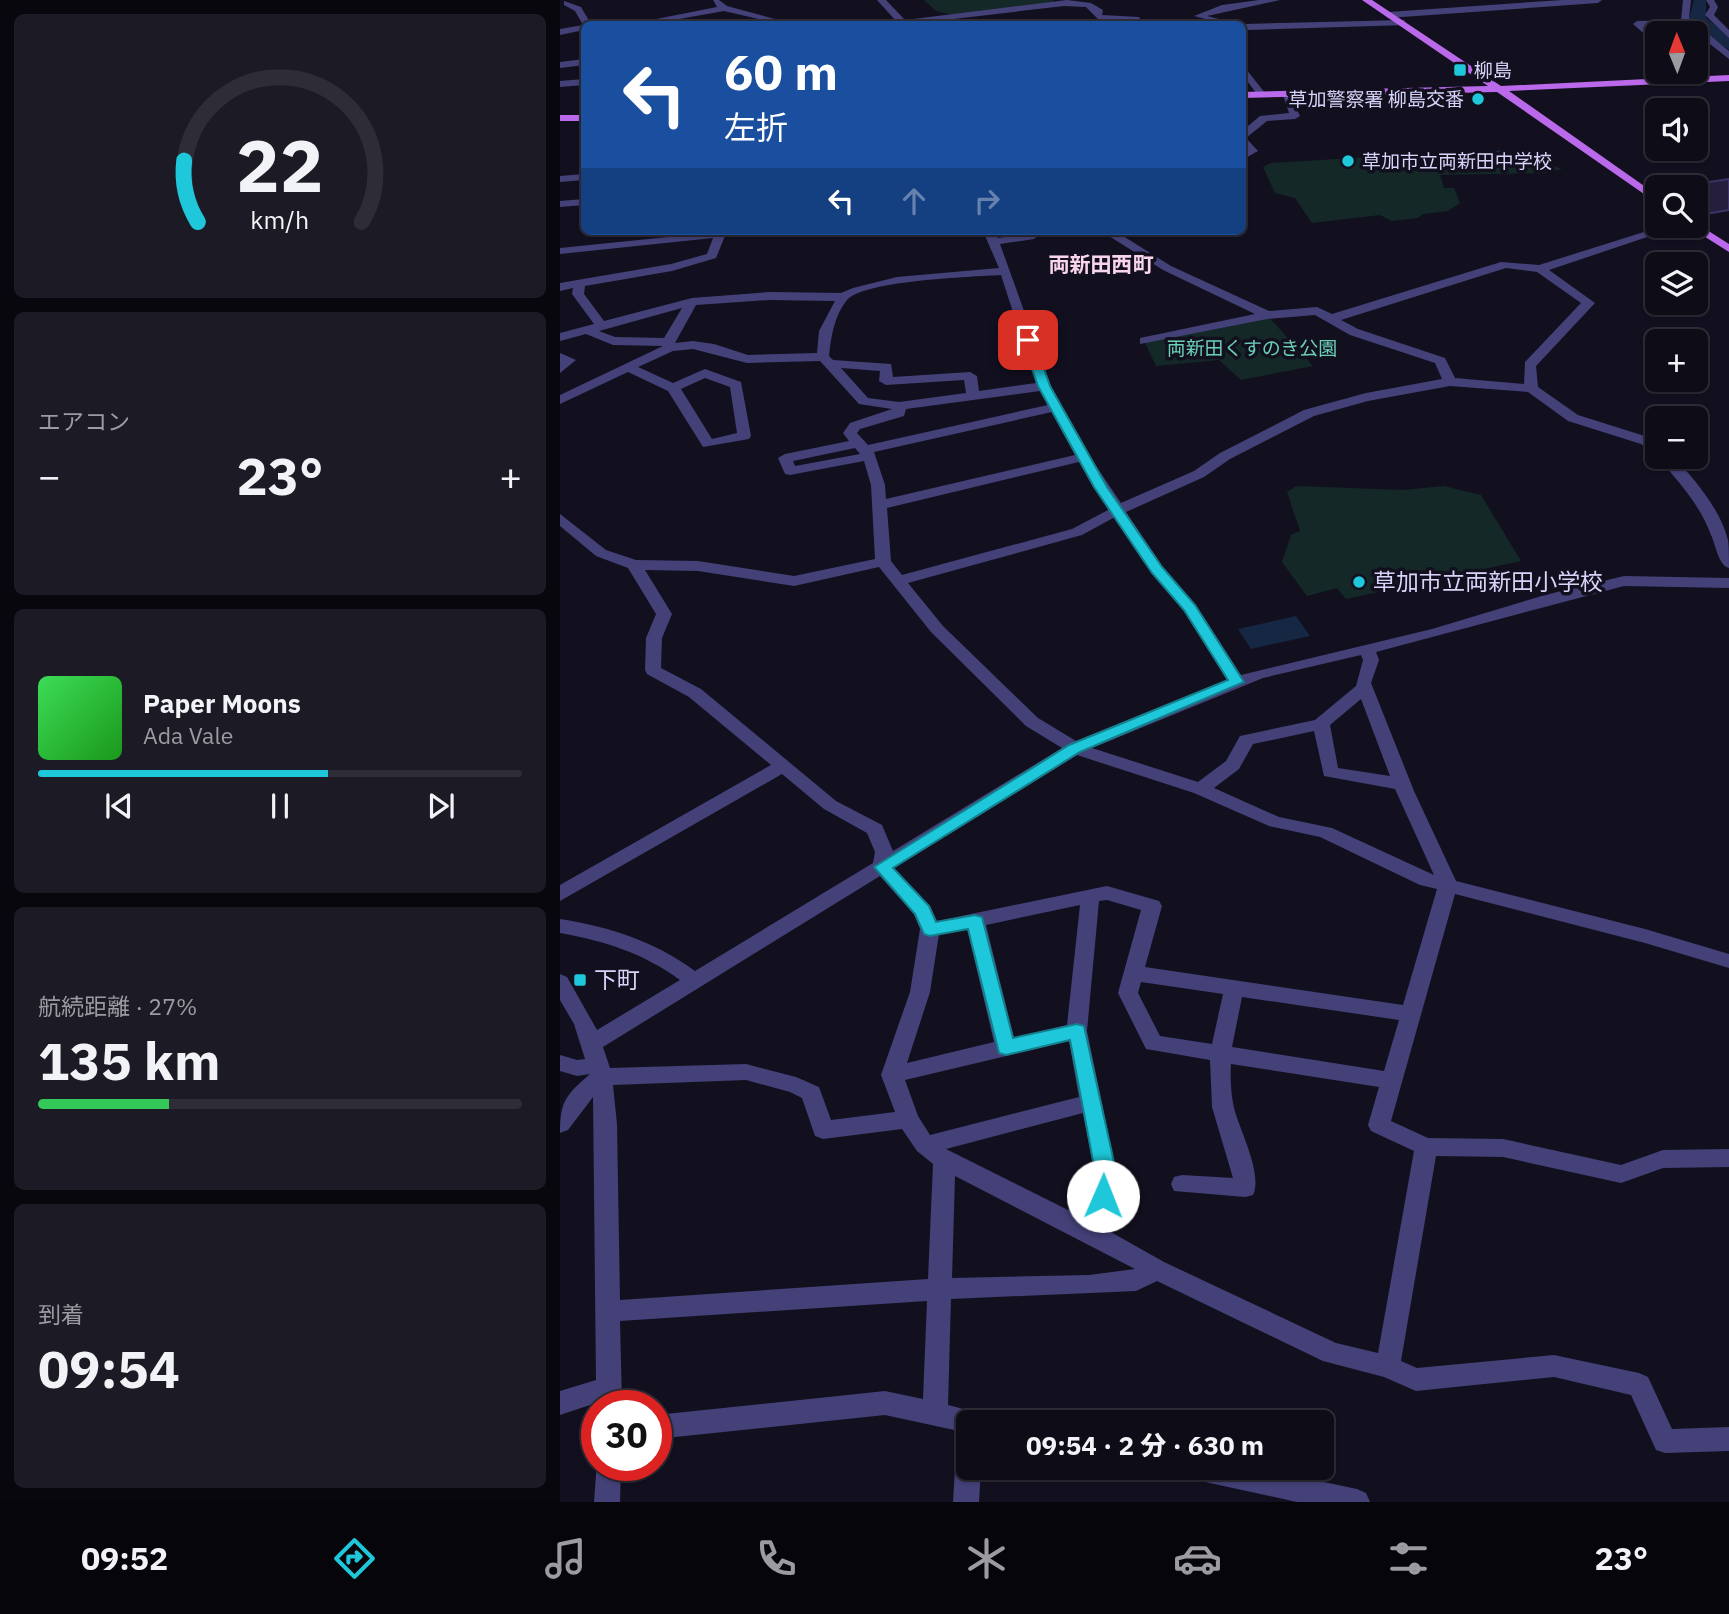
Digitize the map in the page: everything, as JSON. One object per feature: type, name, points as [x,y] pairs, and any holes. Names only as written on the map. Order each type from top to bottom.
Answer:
[{"type":"main road","points":[[1366,0],[1404,23],[1645,192]]},
{"type":"main road","points":[[1708,79],[1729,79]]},
{"type":"main road","points":[[1246,95],[1498,89],[1645,82]]},
{"type":"main road","points":[[560,118],[581,118]]},
{"type":"main road","points":[[1708,235],[1729,249]]},
{"type":"street","points":[[574,0],[567,3],[578,9],[584,21]]},
{"type":"street","points":[[714,0],[724,8]]},
{"type":"street","points":[[881,0],[901,21]]},
{"type":"street","points":[[1199,0],[1218,10]]},
{"type":"street","points":[[1220,21],[1198,16],[1276,0]]},
{"type":"street","points":[[1388,15],[1598,0]]},
{"type":"street","points":[[1687,0],[1684,14],[1688,21]]},
{"type":"street","points":[[1710,0],[1714,6],[1709,15],[1711,21],[1729,35]]},
{"type":"street","points":[[921,21],[1064,1],[1088,5],[1100,12],[1096,15],[1099,17],[1137,21]]},
{"type":"street","points":[[654,21],[724,8],[777,21]]},
{"type":"street","points":[[975,15],[984,21]]},
{"type":"street","points":[[1246,29],[1404,23]]},
{"type":"street","points":[[1645,24],[1637,24],[1645,31]]},
{"type":"street","points":[[560,32],[581,27]]},
{"type":"street","points":[[1708,38],[1729,56]]},
{"type":"street","points":[[564,84],[560,67],[581,63]]},
{"type":"street","points":[[1246,73],[1262,95]]},
{"type":"street","points":[[1246,134],[1265,118],[1294,116],[1285,94]]},
{"type":"street","points":[[1246,142],[1253,151],[1246,155]]},
{"type":"street","points":[[560,179],[581,177]]},
{"type":"street","points":[[560,204],[581,202]]},
{"type":"street","points":[[560,251],[703,235]]},
{"type":"street","points":[[560,287],[672,267],[712,256],[720,235]]},
{"type":"street","points":[[1032,235],[991,237],[1006,271],[1044,386],[1058,407],[1083,457],[1157,570],[1190,608],[1237,682]]},
{"type":"street","points":[[1113,235],[1167,268],[1267,315]]},
{"type":"street","points":[[1330,319],[1505,264],[1540,269],[1645,235]]},
{"type":"street","points":[[1531,388],[1530,365],[1555,341],[1570,318],[1589,303],[1540,269]]},
{"type":"street","points":[[1006,271],[886,284],[856,290],[844,297],[825,331],[827,360],[864,401],[900,406],[1044,386]]},
{"type":"street","points":[[580,282],[578,294],[595,329],[613,341],[693,345],[747,359],[827,360],[886,367],[886,382],[970,376],[973,395]]},
{"type":"street","points":[[560,337],[692,302],[769,296],[844,297]]},
{"type":"street","points":[[560,400],[631,369],[669,345],[692,302]]},
{"type":"street","points":[[1144,341],[1267,315],[1317,311],[1354,332],[1440,361],[1450,382]]},
{"type":"street","points":[[673,388],[736,355]]},
{"type":"street","points":[[560,357],[570,360],[560,369]]},
{"type":"street","points":[[631,369],[673,388],[708,444],[744,436],[736,385],[705,373]]},
{"type":"street","points":[[898,581],[1077,532],[1118,510],[1199,474],[1225,456],[1310,413],[1366,397],[1450,382],[1531,388],[1573,418],[1645,441]]},
{"type":"street","points":[[900,406],[898,413],[891,417],[855,426],[850,433],[865,450],[880,505],[883,562],[937,629],[1032,722],[1075,748],[1200,789],[1275,822],[1325,832],[1427,880],[1646,936],[1729,961]]},
{"type":"street","points":[[865,450],[1058,407]]},
{"type":"street","points":[[880,505],[1083,457]]},
{"type":"street","points":[[1676,469],[1699,493],[1720,533],[1729,563]]},
{"type":"street","points":[[560,518],[601,553],[634,565],[698,566],[793,581],[883,562]]},
{"type":"street","points":[[634,565],[664,614],[654,638],[653,670],[695,693],[830,805],[875,829],[884,852],[882,867]]},
{"type":"street","points":[[560,1124],[583,1093],[598,1062],[694,980],[1075,748],[1258,674],[1436,633],[1550,598],[1624,581],[1727,585]]},
{"type":"street","points":[[1367,649],[1371,660],[1363,683],[1402,784],[1448,885],[1379,1125],[1426,1147],[1503,1149],[1621,1174],[1663,1159],[1729,1157]]},
{"type":"street","points":[[1200,789],[1233,765],[1246,740],[1321,724],[1365,687]]},
{"type":"street","points":[[1321,724],[1330,772],[1402,784]]},
{"type":"street","points":[[560,894],[783,766]]},
{"type":"street","points":[[882,867],[923,911],[930,929],[920,992],[892,1075],[908,1119],[925,1145],[944,1160],[1097,1236],[1156,1269],[1332,1353],[1388,1367],[1416,1380],[1554,1366],[1639,1385],[1665,1441],[1729,1439]]},
{"type":"street","points":[[930,929],[1107,893],[1152,906],[1128,993],[1153,1043],[1392,1081]]},
{"type":"street","points":[[1090,897],[1077,1031],[1106,1176],[1097,1236]]},
{"type":"street","points":[[975,921],[1006,1047]]},
{"type":"street","points":[[560,926],[611,936],[649,949],[694,980]]},
{"type":"street","points":[[1133,973],[1411,1014]]},
{"type":"street","points":[[560,982],[598,1062],[606,1124],[609,1390]]},
{"type":"street","points":[[1182,1184],[1245,1188],[1245,1174],[1221,1097],[1219,1054],[1234,988]]},
{"type":"street","points":[[892,1075],[1077,1031]]},
{"type":"street","points":[[560,1063],[577,1068],[598,1062],[746,1072],[796,1085],[811,1093],[823,1130],[908,1119]]},
{"type":"street","points":[[925,1145],[1093,1102]]},
{"type":"street","points":[[1388,1367],[1426,1147]]},
{"type":"street","points":[[935,1414],[942,1289],[944,1160]]},
{"type":"street","points":[[609,1311],[942,1289],[1101,1284],[1136,1281],[1156,1269]]},
{"type":"street","points":[[560,1403],[581,1400]]},
{"type":"street","points":[[672,1425],[885,1403],[956,1419]]},
{"type":"street","points":[[966,1502],[967,1480]]},
{"type":"street","points":[[1253,1480],[1357,1502]]},
{"type":"street","points":[[607,1502],[608,1481]]},
{"type":"green space","points":[[924,0],[1053,2],[953,15],[936,11]]},
{"type":"green space","points":[[1403,155],[1408,163],[1419,163],[1422,169],[1488,164],[1529,156],[1562,169],[1544,173],[1440,175],[1444,188],[1454,188],[1460,203],[1448,211],[1392,221],[1380,215],[1312,223],[1295,198],[1275,193],[1263,167],[1271,163]]},
{"type":"green space","name":"両新田くすのき公園","points":[[1267,315],[1313,366],[1241,380],[1219,360],[1156,366],[1144,341]]},
{"type":"green space","points":[[1296,486],[1403,490],[1444,486],[1481,495],[1521,561],[1346,599],[1337,588],[1307,596],[1282,562],[1291,535],[1300,531],[1287,492]]},
{"type":"water","points":[[1502,150],[1510,155],[1443,164],[1438,160]]},
{"type":"water","points":[[1296,616],[1310,636],[1251,649],[1238,629]]},
{"type":"building","points":[[1729,179],[1729,210],[1708,214],[1708,182]]},
{"type":"waterway","points":[[1700,3],[1697,19],[1729,45]]},
{"type":"place","name":"柳島","points":[[1460,70]]},
{"type":"place","name":"草加警察署 柳島交番","points":[[1478,99]]},
{"type":"place","name":"草加市立両新田中学校","points":[[1348,161]]},
{"type":"place","name":"草加市立両新田小学校","points":[[1359,582]]},
{"type":"place","name":"下町","points":[[580,980]]},
{"type":"district","name":"両新田西町","points":[[1101,265]]},
{"type":"route","points":[[1028,340],[1044,386],[1100,487],[1157,570],[1190,608],[1237,682],[1075,748],[882,867],[923,911],[930,929],[975,921],[1006,1047],[1077,1031],[1106,1176],[1103,1196]]}]
